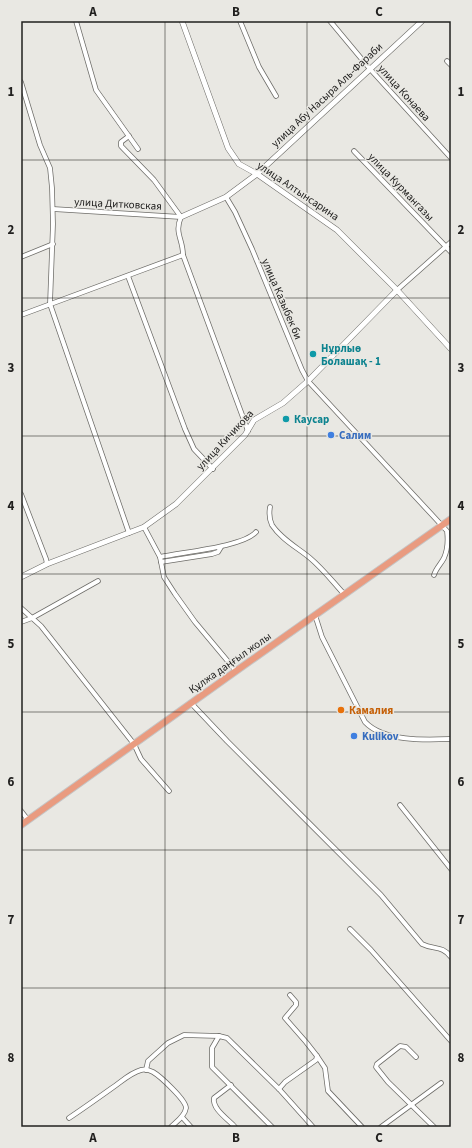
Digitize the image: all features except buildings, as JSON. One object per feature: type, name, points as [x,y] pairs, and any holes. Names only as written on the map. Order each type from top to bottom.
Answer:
[{"type":"main road","name":"Құлжа даңғыл жолы","points":[[21,825],[451,519]]},
{"type":"street","points":[[76,21],[96,90],[138,149]]},
{"type":"street","name":"улица Алтынсарина","points":[[182,21],[228,148],[239,164],[257,174],[337,230],[397,290],[451,349]]},
{"type":"street","points":[[240,21],[259,68],[276,96]]},
{"type":"street","name":"улица Конаева","points":[[330,21],[370,69],[451,158]]},
{"type":"street","name":"улица Абу Насыра Аль-Фараби","points":[[181,217],[226,197],[257,174],[422,21]]},
{"type":"street","points":[[447,61],[451,65]]},
{"type":"street","points":[[21,82],[40,145],[50,168],[53,209],[50,304],[129,533]]},
{"type":"street","points":[[129,136],[121,142],[121,146],[154,180],[181,217],[178,228],[183,244],[184,255],[248,431]]},
{"type":"street","name":"улица Курмангазы","points":[[354,151],[451,252]]},
{"type":"street","name":"улица Казыбек би","points":[[226,197],[235,212],[252,248],[302,370],[308,381],[443,525]]},
{"type":"street","name":"улица Дитковская","points":[[53,209],[181,217]]},
{"type":"street","name":"улица Кичикова","points":[[21,577],[47,564],[144,527],[176,504],[213,469],[248,431],[252,423],[257,418],[283,403],[308,381],[397,290],[451,242]]},
{"type":"street","points":[[21,257],[53,244]]},
{"type":"street","points":[[21,315],[184,255]]},
{"type":"street","points":[[128,276],[185,430],[194,449],[213,469]]},
{"type":"street","points":[[21,494],[47,564]]},
{"type":"street","points":[[270,507],[269,514],[271,523],[274,527],[285,539],[312,560],[344,594]]},
{"type":"street","points":[[434,575],[445,557],[448,545],[447,531],[443,525]]},
{"type":"street","points":[[144,527],[160,559],[164,577],[195,622],[236,671]]},
{"type":"street","points":[[160,559],[221,547],[252,536],[256,532]]},
{"type":"street","points":[[21,622],[32,618],[98,581]]},
{"type":"street","points":[[21,608],[41,626],[134,744],[141,759],[169,791]]},
{"type":"street","points":[[315,615],[322,637],[365,722],[370,727],[385,734],[415,740],[451,740]]},
{"type":"street","points":[[191,703],[380,895],[422,944],[442,949],[451,957]]},
{"type":"street","points":[[400,805],[451,869]]},
{"type":"street","points":[[21,811],[28,820]]},
{"type":"street","points":[[350,929],[371,950],[451,1041]]},
{"type":"street","points":[[290,995],[296,1002],[296,1006],[285,1018],[317,1056],[324,1068],[328,1091],[362,1127]]},
{"type":"street","points":[[146,1070],[148,1061],[153,1056],[168,1043],[184,1035],[219,1036],[227,1038],[279,1089],[312,1127]]},
{"type":"street","points":[[219,1036],[212,1048],[212,1067],[271,1127]]},
{"type":"street","points":[[416,1057],[406,1047],[400,1046],[376,1065],[377,1069],[388,1082],[434,1127]]},
{"type":"street","points":[[279,1089],[285,1082],[316,1060],[317,1056]]},
{"type":"street","points":[[69,1118],[81,1112],[127,1077],[142,1070],[146,1070],[154,1072],[185,1104],[186,1109],[182,1117],[171,1127]]},
{"type":"street","points":[[381,1127],[441,1083]]},
{"type":"street","points":[[231,1085],[214,1098],[213,1102],[216,1108],[235,1127]]},
{"type":"street","points":[[182,1117],[191,1127]]},
{"type":"street","points":[[388,1122],[392,1127]]},
{"type":"place","name":"Нұрлыө Болашақ - 1","points":[[313,354]]},
{"type":"place","name":"Каусар","points":[[286,419]]},
{"type":"place","name":"Салим","points":[[331,435]]},
{"type":"place","name":"Камалия","points":[[341,710]]},
{"type":"place","name":"Kulikov","points":[[354,736]]}]
